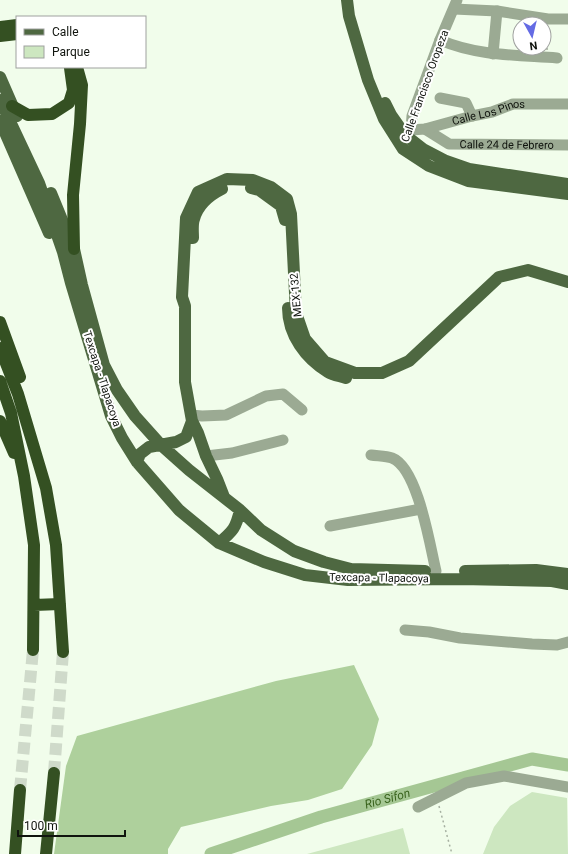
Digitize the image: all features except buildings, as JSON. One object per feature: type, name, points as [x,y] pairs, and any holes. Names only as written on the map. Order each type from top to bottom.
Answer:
[{"type":"highway","points":[[1,31],[16,25]]},
{"type":"highway","points":[[1,31],[16,34]]},
{"type":"highway","points":[[12,106],[28,114],[52,114],[69,103],[74,90],[69,68]]},
{"type":"highway","points":[[74,249],[73,196],[82,85],[77,68]]},
{"type":"highway","points":[[0,322],[26,393],[45,470],[46,488]]},
{"type":"highway","points":[[0,348],[20,401],[46,488],[56,545],[63,652]]},
{"type":"highway","points":[[0,381],[11,413],[24,476],[34,545],[33,650]]},
{"type":"highway","points":[[0,421],[24,476]]},
{"type":"highway","points":[[34,605],[60,604]]},
{"type":"highway","points":[[46,854],[54,773]]},
{"type":"highway","points":[[15,854],[20,790]]},
{"type":"main road","points":[[347,0],[349,16],[368,80],[384,119],[403,149],[429,166],[468,181],[568,194]]},
{"type":"main road","points":[[355,0],[359,28],[381,94],[391,115],[423,149],[446,161],[469,168],[568,184]]},
{"type":"main road","name":"Texcapa - Tlapacoya","points":[[0,77],[45,178],[74,249],[82,285],[104,365],[116,390],[135,416],[161,445],[240,510],[261,530],[294,551],[324,562],[351,569],[436,571],[536,570],[568,574]]},
{"type":"main road","name":"Texcapa - Tlapacoya","points":[[0,100],[40,182],[63,252],[71,284],[111,416],[122,438],[137,462],[179,510],[219,543],[264,562],[304,575],[348,580],[461,578],[552,581],[568,584]]},
{"type":"main road","points":[[0,121],[71,284]]},
{"type":"main road","name":"MEX-132","points":[[224,497],[206,456],[192,418],[185,382],[185,306],[182,297],[186,218],[198,192],[227,179],[253,180],[271,187],[287,199],[291,214],[296,313],[305,339],[324,362],[355,373],[382,373],[409,361],[499,277],[528,270],[568,282]]},
{"type":"main road","name":"MEX-132","points":[[185,306],[189,298],[194,219],[209,196],[226,186],[242,186],[259,190],[281,206],[285,221],[288,311],[293,333],[306,355],[329,372],[356,381],[385,379],[408,370],[420,361],[504,283],[527,278],[541,280],[568,288]]},
{"type":"main road","points":[[137,462],[140,454],[149,447],[176,442],[186,437],[192,418]]},
{"type":"main road","points":[[219,543],[230,534],[237,525],[240,510]]},
{"type":"street","name":"Calle Francisco Oropeza","points":[[403,149],[412,116],[440,40],[456,4]]},
{"type":"street","points":[[456,4],[529,16]]},
{"type":"street","points":[[493,54],[497,11]]},
{"type":"street","points":[[552,19],[568,19]]},
{"type":"street","points":[[440,40],[454,46],[493,54],[552,58]]},
{"type":"street","points":[[440,98],[466,103],[472,116]]},
{"type":"street","name":"Calle Los Pinos","points":[[408,133],[492,112],[513,104],[568,104]]},
{"type":"street","name":"Calle 24 de Febrero","points":[[425,129],[449,144],[568,146]]},
{"type":"street","points":[[192,418],[226,415],[266,396],[283,394],[302,410]]},
{"type":"street","points":[[206,456],[232,454],[283,440]]},
{"type":"street","points":[[371,455],[392,458],[401,464],[414,485],[436,571]]},
{"type":"street","points":[[330,526],[421,509]]},
{"type":"street","points":[[405,630],[429,632],[460,638],[524,644],[557,645],[568,642]]},
{"type":"street","points":[[418,807],[466,784],[504,776],[568,787]]},
{"type":"path","points":[[437,798],[452,854]]},
{"type":"green space","points":[[354,665],[379,719],[372,745],[342,789],[308,800],[271,806],[181,827],[168,849],[168,854],[54,854],[66,766],[77,736],[276,681]]},
{"type":"green space","points":[[532,792],[567,798],[568,854],[483,854],[494,827],[510,806]]},
{"type":"green space","points":[[403,828],[410,854],[307,854]]},
{"type":"waterway","name":"Rio Sifon","points":[[211,854],[321,817],[532,759],[568,765]]},
{"type":"tunnel","points":[[20,790],[33,650]]},
{"type":"tunnel","points":[[54,773],[63,652]]}]
